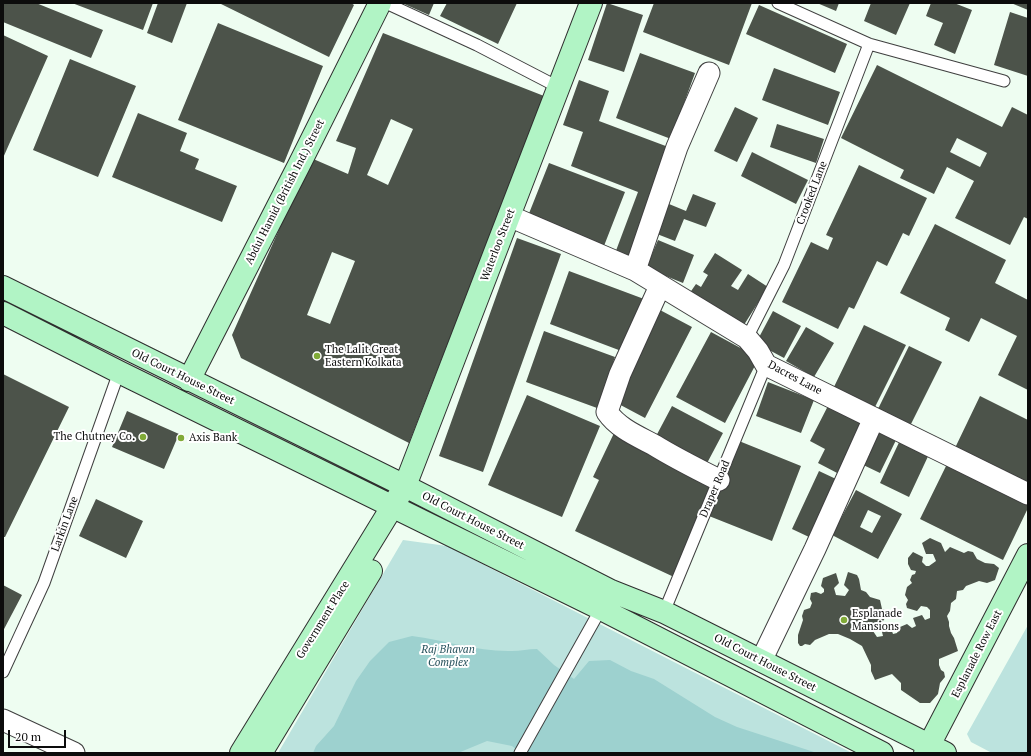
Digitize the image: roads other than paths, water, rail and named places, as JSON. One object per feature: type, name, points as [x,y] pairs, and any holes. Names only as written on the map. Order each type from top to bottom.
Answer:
[{"type":"main road","name":"Abdul Hamid (British Ind.) Street","points":[[189,380],[295,174],[380,3]]},
{"type":"main road","name":"Waterloo Street","points":[[411,489],[509,216],[591,3]]},
{"type":"main road","name":"Old Court House Street","points":[[3,287],[411,489],[606,600],[664,612],[933,750]]},
{"type":"main road","points":[[3,313],[399,510],[606,600],[882,753]]},
{"type":"main road","name":"Government Place","points":[[241,753],[399,510],[411,489]]},
{"type":"main road","points":[[261,753],[399,510]]},
{"type":"main road","name":"Esplanade Row East","points":[[933,750],[1028,555]]},
{"type":"street","points":[[635,270],[677,147],[709,73]]},
{"type":"street","name":"Dacres Lane","points":[[509,216],[635,270],[747,338],[758,351],[766,366],[1028,494]]},
{"type":"street","points":[[660,286],[620,374],[607,412],[613,420],[630,432],[719,480]]},
{"type":"street","points":[[761,661],[815,549],[874,418]]},
{"type":"street","points":[[3,720],[74,753]]},
{"type":"lane","points":[[386,3],[477,45],[558,87]]},
{"type":"lane","points":[[778,3],[869,44],[1004,81]]},
{"type":"lane","name":"Crooked Lane","points":[[747,338],[784,265],[869,44]]},
{"type":"lane","name":"Draper Road","points":[[664,612],[766,366]]},
{"type":"lane","name":"Larkin Lane","points":[[3,672],[44,583],[119,372]]},
{"type":"lane","points":[[520,753],[606,600]]},
{"type":"place","name":"The Lalit Great Eastern Kolkata","points":[[317,356]]},
{"type":"place","name":"The Chutney Co.","points":[[143,437]]},
{"type":"place","name":"Axis Bank","points":[[181,438]]},
{"type":"place","name":"Esplanade Mansions","points":[[844,620]]},
{"type":"park label","name":"Raj Bhavan Complex","points":[[448,656]]}]
